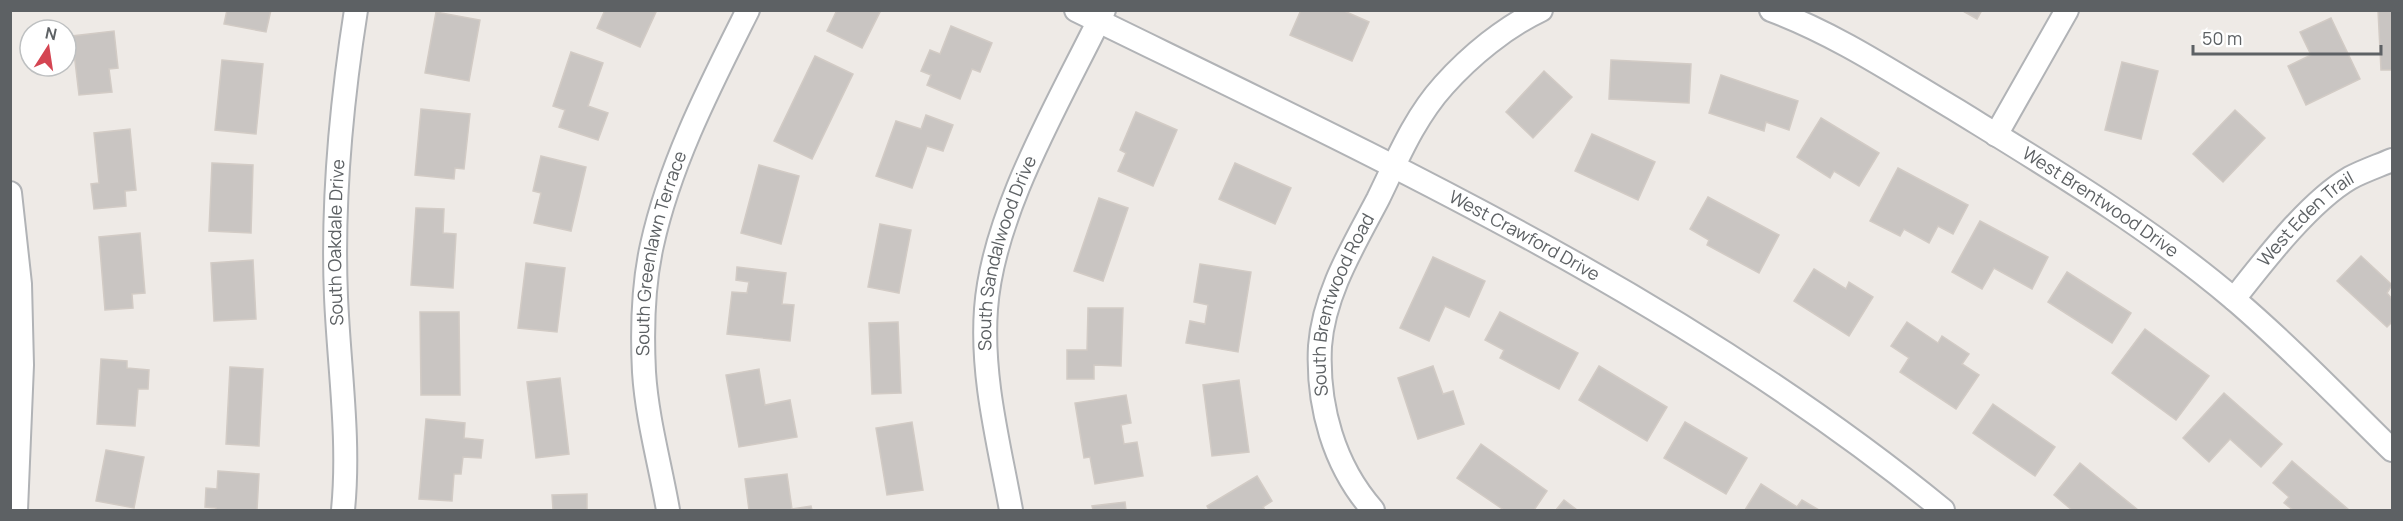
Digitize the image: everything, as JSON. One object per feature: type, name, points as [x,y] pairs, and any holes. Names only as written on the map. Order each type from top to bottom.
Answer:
[{"type":"street","name":"South Oakdale Drive","points":[[343,510],[342,371],[336,297],[336,223],[342,93],[356,10]]},
{"type":"street","name":"South Greenlawn Terrace","points":[[669,510],[651,427],[644,372],[646,294],[651,248],[660,213],[685,142],[748,10]]},
{"type":"street","name":"West Crawford Drive","points":[[1076,10],[1101,16],[1515,229],[1640,298],[1836,429],[1943,510]]},
{"type":"street","points":[[1394,166],[1412,129],[1445,84],[1496,38],[1541,10]]},
{"type":"street","name":"West Brentwood Drive","points":[[1771,10],[1825,33],[1875,61],[1996,135],[2161,242],[2234,299],[2392,450]]},
{"type":"street","points":[[1996,135],[2067,10]]},
{"type":"street","name":"South Sandalwood Drive","points":[[1011,510],[988,387],[986,349],[988,296],[994,261],[1014,196],[1101,16]]},
{"type":"street","name":"West Eden Trail","points":[[2234,299],[2262,263],[2311,211],[2348,179],[2392,160]]},
{"type":"street","name":"South Brentwood Road","points":[[1373,510],[1348,479],[1331,439],[1322,391],[1320,347],[1328,307],[1340,273],[1394,166]]},
{"type":"street","points":[[10,193],[18,264],[21,353],[16,510]]},
{"type":"building","points":[[227,10],[271,10],[266,32],[224,24]]},
{"type":"building","points":[[605,10],[653,10],[656,12],[640,47],[597,28]]},
{"type":"building","points":[[837,10],[881,10],[862,48],[827,31]]},
{"type":"building","points":[[1301,10],[1342,10],[1369,22],[1352,61],[1290,35]]},
{"type":"building","points":[[1961,10],[1982,10],[1977,19]]},
{"type":"building","points":[[2378,10],[2392,10],[2392,70],[2381,70]]},
{"type":"building","points":[[436,12],[480,20],[469,81],[425,73]]},
{"type":"building","points":[[2331,18],[2360,79],[2306,105],[2288,66],[2311,55],[2300,32]]},
{"type":"building","points":[[951,26],[992,43],[980,72],[972,69],[960,99],[927,85],[931,75],[921,71],[930,50],[940,54]]},
{"type":"building","points":[[114,31],[118,68],[109,69],[112,92],[79,95],[78,35]]},
{"type":"building","points":[[571,52],[603,63],[588,106],[608,113],[598,140],[559,127],[565,110],[553,106]]},
{"type":"building","points":[[815,56],[853,74],[812,159],[774,141]]},
{"type":"building","points":[[222,60],[263,64],[256,134],[215,130]]},
{"type":"building","points":[[1611,60],[1691,64],[1689,103],[1609,99]]},
{"type":"building","points":[[2122,62],[2158,71],[2141,139],[2105,130]]},
{"type":"building","points":[[1544,71],[1572,97],[1533,138],[1506,112]]},
{"type":"building","points":[[1721,75],[1798,101],[1789,130],[1766,122],[1764,131],[1709,113]]},
{"type":"building","points":[[421,109],[470,114],[464,169],[455,168],[454,179],[415,175]]},
{"type":"building","points":[[2235,110],[2265,138],[2223,182],[2193,154]]},
{"type":"building","points":[[1136,112],[1177,130],[1153,186],[1118,171],[1126,153],[1120,150]]},
{"type":"building","points":[[926,115],[953,125],[943,151],[927,146],[912,188],[876,176],[896,121],[921,129]]},
{"type":"building","points":[[1821,118],[1879,153],[1859,186],[1834,171],[1830,178],[1797,157]]},
{"type":"building","points":[[130,129],[136,190],[125,191],[126,206],[94,209],[91,184],[99,183],[94,133]]},
{"type":"building","points":[[1592,134],[1655,162],[1638,200],[1575,171]]},
{"type":"building","points":[[541,156],[586,167],[571,231],[534,223],[541,193],[533,191]]},
{"type":"building","points":[[212,163],[253,165],[251,233],[209,231]]},
{"type":"building","points":[[1235,163],[1291,188],[1275,224],[1219,199]]},
{"type":"building","points":[[759,165],[799,176],[781,244],[741,233]]},
{"type":"building","points":[[1898,168],[1968,205],[1953,234],[1938,226],[1929,243],[1904,229],[1900,236],[1870,221]]},
{"type":"building","points":[[1708,197],[1779,235],[1759,273],[1707,245],[1709,240],[1690,229]]},
{"type":"building","points":[[1099,198],[1128,208],[1103,281],[1074,271]]},
{"type":"building","points":[[416,208],[444,209],[443,233],[456,234],[453,288],[411,285]]},
{"type":"building","points":[[1980,221],[2048,257],[2032,289],[1994,268],[1982,289],[1952,272]]},
{"type":"building","points":[[880,224],[911,230],[899,293],[868,287]]},
{"type":"building","points":[[140,233],[145,293],[132,294],[133,308],[105,310],[99,237]]},
{"type":"building","points":[[2361,256],[2392,285],[2387,293],[2392,299],[2392,322],[2387,327],[2337,281]]},
{"type":"building","points":[[1433,257],[1485,281],[1469,317],[1445,306],[1429,341],[1400,328]]},
{"type":"building","points":[[253,260],[256,319],[214,321],[211,263]]},
{"type":"building","points":[[526,263],[565,268],[557,332],[518,328]]},
{"type":"building","points":[[1200,264],[1251,272],[1238,352],[1186,343],[1190,321],[1205,324],[1208,305],[1194,302]]},
{"type":"building","points":[[737,267],[786,273],[782,304],[794,305],[790,341],[727,334],[732,292],[747,293],[749,282],[736,280]]},
{"type":"building","points":[[1814,269],[1846,289],[1849,282],[1873,297],[1849,336],[1794,301]]},
{"type":"building","points":[[2067,272],[2131,313],[2112,343],[2048,302]]},
{"type":"building","points":[[1088,308],[1123,308],[1121,366],[1094,365],[1094,379],[1067,379],[1067,350],[1087,350]]},
{"type":"building","points":[[420,312],[459,312],[460,395],[421,395]]},
{"type":"building","points":[[1500,312],[1578,353],[1559,389],[1500,358],[1504,350],[1485,340]]},
{"type":"building","points":[[898,322],[901,393],[872,394],[869,323]]},
{"type":"building","points":[[1907,322],[1938,343],[1942,336],[1969,354],[1962,364],[1979,375],[1956,409],[1900,372],[1909,358],[1891,346]]},
{"type":"building","points":[[2145,329],[2209,376],[2176,420],[2112,373]]},
{"type":"building","points":[[101,359],[127,361],[127,368],[149,370],[148,389],[138,389],[135,426],[97,424]]},
{"type":"building","points":[[1433,366],[1443,394],[1453,391],[1464,424],[1418,439],[1398,378]]},
{"type":"building","points":[[1599,366],[1667,407],[1647,441],[1579,400]]},
{"type":"building","points":[[230,367],[263,369],[259,446],[226,444]]},
{"type":"building","points":[[759,369],[765,405],[790,400],[797,437],[739,447],[726,375]]},
{"type":"building","points":[[560,378],[569,454],[536,458],[527,382]]},
{"type":"building","points":[[1239,380],[1249,452],[1212,456],[1203,385]]},
{"type":"building","points":[[2224,393],[2282,444],[2261,467],[2230,439],[2209,462],[2183,438]]},
{"type":"building","points":[[1126,395],[1131,423],[1121,425],[1124,444],[1137,442],[1143,476],[1095,484],[1090,457],[1084,458],[1075,403]]},
{"type":"building","points":[[1993,404],[2055,447],[2035,476],[1973,433]]},
{"type":"building","points":[[426,419],[465,423],[464,438],[483,440],[481,458],[463,457],[461,474],[454,474],[452,501],[419,499]]},
{"type":"building","points":[[912,422],[923,490],[887,495],[876,428]]},
{"type":"building","points":[[1685,422],[1747,458],[1726,494],[1664,458]]},
{"type":"building","points":[[1481,444],[1547,491],[1534,510],[1504,510],[1457,478]]},
{"type":"building","points":[[106,450],[144,457],[134,508],[96,501]]},
{"type":"building","points":[[2292,461],[2349,510],[2293,510],[2284,503],[2289,497],[2273,483]]},
{"type":"building","points":[[2080,463],[2138,510],[2072,510],[2054,495]]},
{"type":"building","points":[[218,471],[259,474],[257,510],[216,510],[216,508],[205,507],[206,488],[217,489]]},
{"type":"building","points":[[787,474],[792,509],[811,506],[812,510],[749,510],[745,479]]},
{"type":"building","points":[[1257,476],[1272,501],[1263,507],[1265,510],[1209,510],[1207,506]]},
{"type":"building","points":[[1761,484],[1797,507],[1802,500],[1819,510],[1745,510]]},
{"type":"building","points":[[587,494],[587,510],[553,510],[552,495]]},
{"type":"building","points":[[1564,500],[1577,510],[1556,510]]},
{"type":"building","points":[[1125,502],[1126,510],[1093,510],[1092,506]]}]
